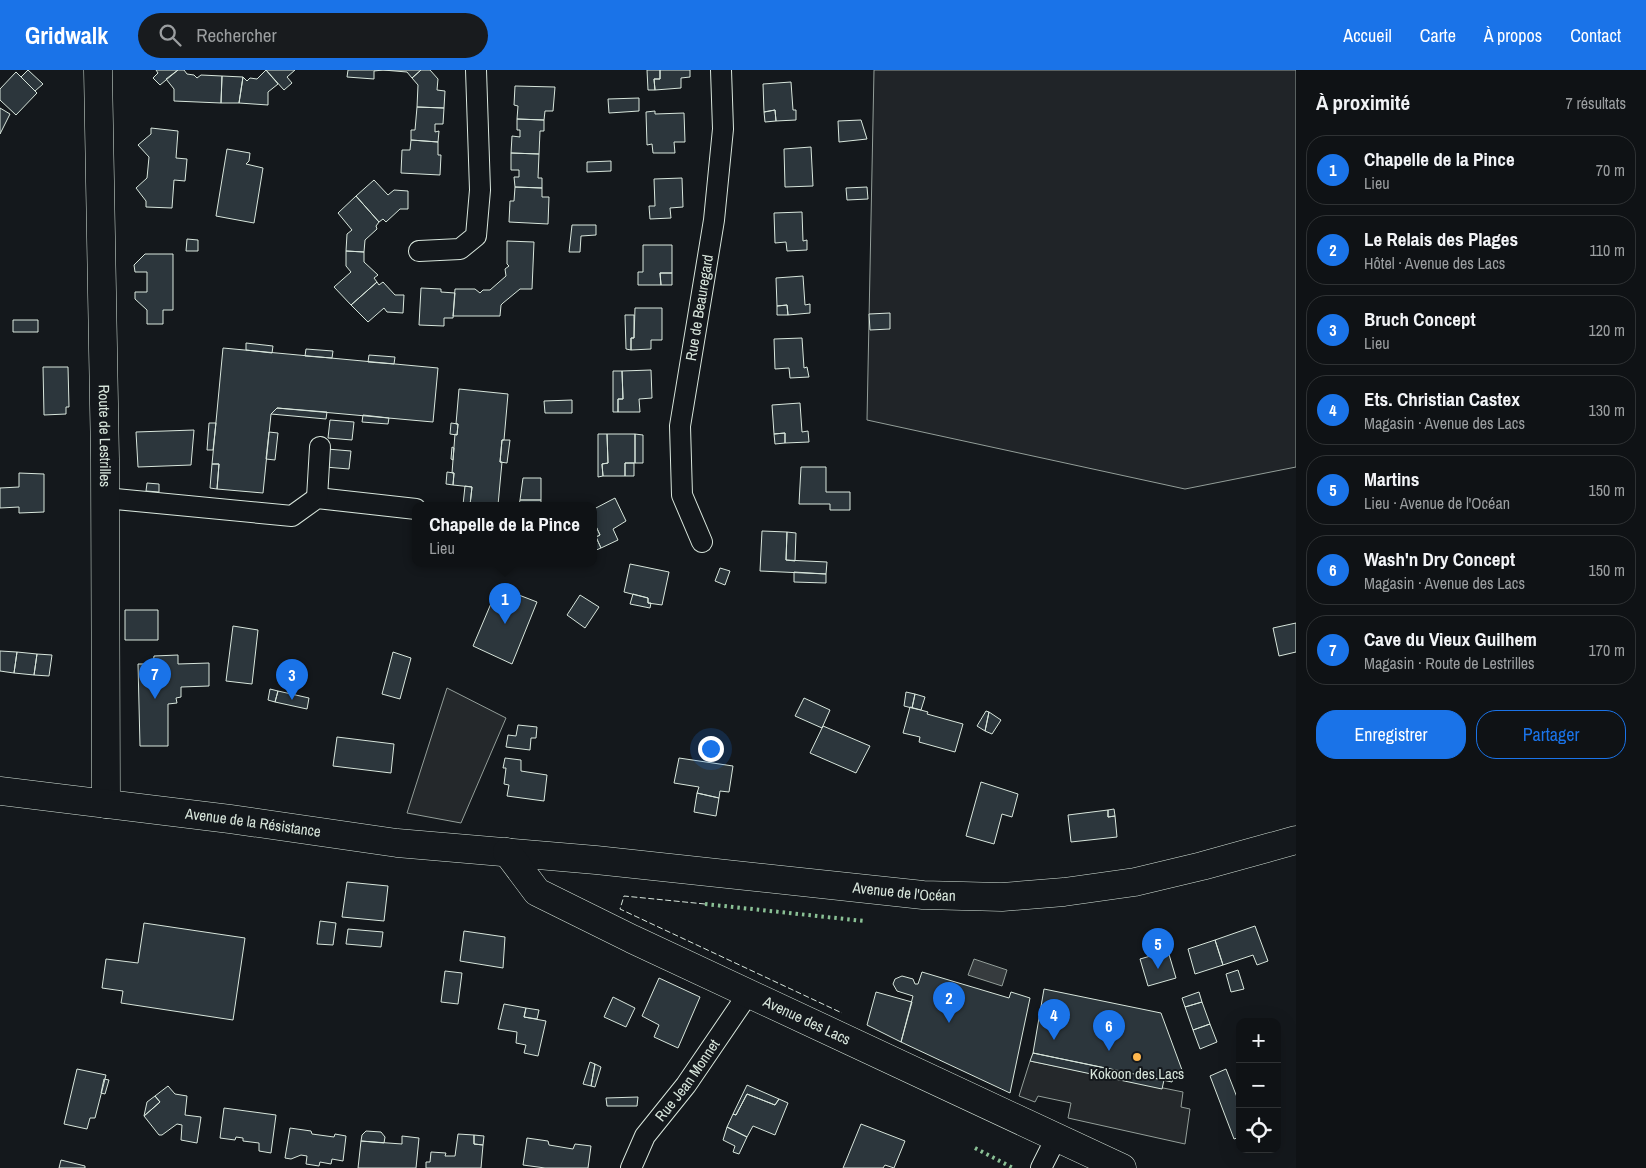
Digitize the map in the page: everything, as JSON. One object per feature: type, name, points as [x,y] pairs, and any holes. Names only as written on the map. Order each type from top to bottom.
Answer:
[{"type":"main road","name":"Route de Lestrilles","points":[[98,70],[105,498],[106,804]]},
{"type":"main road","name":"Avenue de la Résistance","points":[[0,791],[397,842],[507,852]]},
{"type":"main road","name":"Avenue de l'Océan","points":[[507,852],[923,895],[1002,897],[1064,892],[1135,882],[1296,840]]},
{"type":"main road","name":"Avenue des Lacs","points":[[507,852],[537,892],[748,994],[1122,1168]]},
{"type":"street","points":[[419,251],[460,249],[476,236],[480,190],[476,70]]},
{"type":"street","name":"Rue de Beauregard","points":[[702,542],[682,495],[680,426],[714,220],[722,129],[721,70]]},
{"type":"street","points":[[317,498],[320,447]]},
{"type":"street","points":[[105,498],[292,516],[317,498],[412,509]]},
{"type":"street","name":"Rue Jean Monnet","points":[[631,1168],[646,1136],[686,1085],[748,994]]},
{"type":"street","points":[[1041,1168],[1056,1138]]},
{"type":"shaded area","points":[[874,70],[1296,70],[1296,467],[1185,489],[867,420]]},
{"type":"shaded area","points":[[447,688],[506,718],[461,823],[407,813]]},
{"type":"shaded area","points":[[974,959],[1007,970],[1002,986],[968,975]]},
{"type":"shaded area","points":[[1030,1061],[1183,1092],[1181,1107],[1190,1109],[1185,1144],[1068,1118],[1071,1103],[1038,1096],[1035,1102],[1019,1096]]},
{"type":"building","points":[[28,70],[43,84],[35,91],[21,77]]},
{"type":"building","points":[[156,70],[178,70],[160,85],[153,78],[158,73]]},
{"type":"building","points":[[178,70],[184,70],[187,74],[194,75],[197,78],[201,75],[222,76],[221,103],[174,101],[174,89],[166,79]]},
{"type":"building","points":[[266,70],[278,84],[268,92],[268,105],[239,103],[243,77],[247,81],[250,78],[257,79]]},
{"type":"building","points":[[266,70],[295,70],[287,77],[292,83],[284,90]]},
{"type":"building","points":[[348,70],[383,70],[374,71],[374,79],[347,77]]},
{"type":"building","points":[[383,70],[421,70],[412,78],[407,72]]},
{"type":"building","points":[[421,70],[430,70],[438,79],[437,90],[445,91],[444,108],[417,107],[418,85],[412,78]]},
{"type":"building","points":[[647,70],[660,70],[660,79],[654,79],[655,90],[648,90]]},
{"type":"building","points":[[660,70],[690,70],[690,77],[681,78],[681,88],[655,90],[654,79],[660,79]]},
{"type":"building","points":[[16,72],[37,93],[16,115],[0,100],[0,89]]},
{"type":"building","points":[[222,76],[243,77],[239,103],[221,103]]},
{"type":"building","points":[[791,82],[793,110],[796,110],[796,120],[776,121],[775,110],[764,112],[763,84]]},
{"type":"building","points":[[515,86],[555,87],[553,111],[545,111],[544,120],[517,119],[518,106],[514,105]]},
{"type":"building","points":[[639,98],[639,111],[609,113],[608,99]]},
{"type":"building","points":[[417,107],[444,108],[443,124],[435,124],[435,132],[439,131],[438,142],[411,140],[411,130],[415,130]]},
{"type":"building","points":[[0,108],[10,114],[0,134]]},
{"type":"building","points":[[775,110],[776,121],[765,122],[764,112]]},
{"type":"building","points":[[655,111],[655,114],[684,113],[685,142],[674,142],[675,153],[653,153],[652,144],[647,145],[646,112]]},
{"type":"building","points":[[517,119],[544,120],[544,131],[540,131],[539,154],[511,153],[512,136],[520,137],[520,130],[517,130]]},
{"type":"building","points":[[861,120],[867,139],[839,142],[838,121]]},
{"type":"building","points":[[151,128],[178,131],[176,158],[187,159],[185,181],[174,180],[172,208],[146,207],[146,201],[136,188],[147,178],[149,157],[138,145],[151,134]]},
{"type":"building","points":[[411,140],[438,142],[438,155],[441,155],[440,175],[401,173],[402,150],[410,150]]},
{"type":"building","points":[[811,147],[813,186],[785,187],[784,149]]},
{"type":"building","points":[[227,149],[250,153],[249,161],[246,164],[263,168],[254,223],[216,216]]},
{"type":"building","points":[[511,153],[539,154],[538,178],[542,178],[542,188],[515,187],[514,177],[519,177],[519,170],[511,170]]},
{"type":"building","points":[[611,161],[611,171],[587,172],[587,162]]},
{"type":"building","points":[[682,178],[683,207],[670,208],[671,218],[650,219],[649,206],[655,206],[654,179]]},
{"type":"building","points":[[374,180],[388,195],[394,190],[408,191],[408,209],[400,209],[386,222],[383,219],[379,222],[356,196]]},
{"type":"building","points":[[515,187],[542,188],[542,197],[549,197],[548,224],[509,222],[510,201],[514,201]]},
{"type":"building","points":[[867,187],[868,199],[847,200],[846,188]]},
{"type":"building","points":[[356,196],[379,222],[376,226],[377,229],[365,240],[364,252],[346,251],[347,234],[352,230],[338,213]]},
{"type":"building","points":[[802,212],[803,241],[807,240],[807,250],[787,251],[786,242],[775,243],[774,213]]},
{"type":"building","points":[[572,225],[596,225],[596,235],[581,236],[580,252],[569,252]]},
{"type":"building","points":[[187,239],[198,240],[198,251],[186,251]]},
{"type":"building","points":[[507,241],[534,242],[532,289],[520,289],[503,303],[500,316],[453,316],[455,289],[475,289],[480,293],[483,290],[490,290],[506,276],[505,269],[509,266],[507,264]]},
{"type":"building","points":[[643,245],[672,245],[672,273],[660,273],[661,285],[638,285],[638,272],[643,272]]},
{"type":"building","points":[[346,251],[364,252],[364,262],[378,275],[374,278],[377,282],[351,305],[334,287],[351,272],[346,266]]},
{"type":"building","points":[[145,254],[173,254],[173,310],[163,310],[163,324],[147,324],[147,310],[135,299],[135,292],[147,292],[147,272],[135,272],[134,265]]},
{"type":"building","points":[[660,273],[672,273],[672,285],[661,285]]},
{"type":"building","points":[[803,276],[805,305],[810,304],[810,313],[788,315],[787,305],[777,306],[776,278]]},
{"type":"building","points":[[377,282],[379,285],[383,282],[395,295],[404,295],[403,313],[387,312],[384,308],[368,322],[351,305]]},
{"type":"building","points":[[421,288],[441,289],[441,292],[455,293],[453,318],[444,318],[444,326],[419,325]]},
{"type":"building","points":[[787,305],[788,315],[777,315],[777,306]]},
{"type":"building","points":[[635,308],[662,308],[662,340],[651,340],[651,349],[631,350],[631,338],[634,338]]},
{"type":"building","points":[[890,313],[890,329],[870,330],[869,314]]},
{"type":"building","points":[[625,315],[634,315],[634,338],[631,338],[631,350],[626,349]]},
{"type":"building","points":[[13,320],[38,320],[38,332],[13,332]]},
{"type":"building","points":[[802,338],[804,368],[807,367],[809,377],[790,378],[789,368],[775,369],[774,339]]},
{"type":"building","points":[[246,343],[273,346],[272,353],[246,350]]},
{"type":"building","points":[[223,348],[438,368],[433,422],[277,408],[271,414],[263,493],[217,489],[219,464],[212,464]]},
{"type":"building","points":[[306,349],[333,351],[332,358],[305,356]]},
{"type":"building","points":[[369,355],[395,357],[394,364],[368,362]]},
{"type":"building","points":[[43,367],[68,367],[69,407],[66,407],[66,414],[44,415]]},
{"type":"building","points":[[651,370],[652,398],[639,399],[640,412],[618,412],[618,399],[623,399],[622,371]]},
{"type":"building","points":[[613,371],[622,371],[623,399],[618,399],[618,412],[613,412]]},
{"type":"building","points":[[459,389],[508,394],[500,462],[502,462],[498,502],[470,502],[472,487],[453,485],[455,434],[457,435],[458,424],[456,424]]},
{"type":"building","points":[[572,400],[572,413],[545,413],[544,401]]},
{"type":"building","points":[[800,403],[802,432],[808,431],[809,442],[785,443],[785,433],[774,434],[772,405]]},
{"type":"building","points":[[277,408],[327,412],[326,419],[271,414]]},
{"type":"building","points":[[363,415],[389,418],[388,424],[362,422]]},
{"type":"building","points":[[330,420],[354,422],[352,440],[328,438]]},
{"type":"building","points":[[209,423],[216,423],[213,450],[207,450]]},
{"type":"building","points":[[451,423],[458,424],[457,435],[450,434]]},
{"type":"building","points":[[194,430],[191,465],[138,467],[136,432]]},
{"type":"building","points":[[269,432],[278,433],[275,460],[266,459]]},
{"type":"building","points":[[785,433],[785,443],[775,444],[774,434]]},
{"type":"building","points":[[598,434],[607,434],[608,463],[602,464],[603,476],[598,477]]},
{"type":"building","points":[[607,434],[635,434],[635,463],[625,463],[625,476],[603,476],[602,464],[608,463]]},
{"type":"building","points":[[635,434],[643,435],[643,463],[635,463]]},
{"type":"building","points":[[502,440],[510,440],[507,463],[500,462]]},
{"type":"building","points":[[452,447],[454,448],[453,460],[451,459]]},
{"type":"building","points":[[327,449],[351,451],[349,469],[325,467]]},
{"type":"building","points":[[625,463],[634,463],[634,476],[625,476]]},
{"type":"building","points":[[212,464],[219,464],[217,489],[210,488]]},
{"type":"building","points":[[801,467],[826,467],[826,492],[850,492],[850,510],[830,510],[830,504],[799,504]]},
{"type":"building","points":[[447,472],[454,473],[453,485],[446,484]]},
{"type":"building","points":[[19,473],[44,474],[44,512],[19,513],[19,507],[0,508],[0,488],[19,487]]},
{"type":"building","points":[[523,478],[541,478],[541,500],[520,500]]},
{"type":"building","points":[[147,483],[159,484],[159,492],[146,491]]},
{"type":"building","points":[[465,486],[472,487],[470,502],[463,502]]},
{"type":"building","points":[[615,498],[626,521],[613,529],[618,540],[601,548],[597,539],[597,536],[600,535],[597,528],[597,507]]},
{"type":"building","points":[[520,500],[541,500],[541,502],[520,502]]},
{"type":"building","points":[[762,531],[787,532],[786,560],[827,562],[826,574],[760,571]]},
{"type":"building","points":[[787,532],[796,533],[795,561],[786,560]]},
{"type":"building","points":[[597,539],[601,548],[597,550]]},
{"type":"building","points":[[630,564],[669,572],[662,605],[648,603],[648,598],[624,592]]},
{"type":"building","points":[[720,568],[730,571],[725,585],[715,581]]},
{"type":"building","points":[[794,572],[826,574],[826,583],[794,582]]},
{"type":"building","points":[[498,587],[537,602],[512,664],[473,646]]},
{"type":"building","points":[[633,594],[648,598],[648,603],[651,603],[650,608],[630,604]]},
{"type":"building","points":[[580,595],[599,607],[585,628],[567,615]]},
{"type":"building","points":[[125,610],[158,610],[158,640],[125,640]]},
{"type":"building","points":[[1296,623],[1296,652],[1279,656],[1273,628]]},
{"type":"building","points":[[233,626],[258,630],[252,684],[226,681]]},
{"type":"building","points":[[0,651],[17,652],[14,673],[0,671]]},
{"type":"building","points":[[17,652],[37,654],[34,675],[14,673]]},
{"type":"building","points":[[393,652],[411,658],[400,699],[382,694]]},
{"type":"building","points":[[37,654],[52,655],[49,676],[34,675]]},
{"type":"building","points":[[178,655],[178,664],[209,663],[209,686],[181,687],[181,697],[176,698],[177,703],[168,704],[168,746],[140,746],[138,664],[153,664],[154,656]]},
{"type":"building","points":[[270,689],[278,691],[275,702],[268,700]]},
{"type":"building","points":[[278,691],[309,698],[307,709],[275,702]]},
{"type":"building","points":[[906,692],[915,694],[912,708],[904,706]]},
{"type":"building","points":[[915,694],[925,697],[921,710],[912,708]]},
{"type":"building","points":[[804,698],[830,710],[822,728],[795,716]]},
{"type":"building","points":[[910,707],[963,724],[955,752],[919,742],[920,737],[903,733]]},
{"type":"building","points":[[986,711],[989,712],[985,731],[977,726]]},
{"type":"building","points":[[989,712],[1001,720],[992,734],[985,731]]},
{"type":"building","points":[[518,725],[537,727],[536,738],[531,738],[530,750],[506,747],[508,735],[516,736]]},
{"type":"building","points":[[823,726],[870,746],[856,773],[810,753]]},
{"type":"building","points":[[337,737],[394,744],[391,773],[333,766]]},
{"type":"building","points":[[505,758],[521,760],[521,771],[547,775],[544,801],[507,796],[509,785],[504,784],[506,768],[503,768]]},
{"type":"building","points":[[679,758],[733,766],[729,792],[720,791],[719,798],[697,793],[699,787],[674,783]]},
{"type":"building","points":[[981,782],[1018,794],[1012,817],[1002,814],[994,844],[966,836]]},
{"type":"building","points":[[697,793],[719,798],[716,816],[694,812]]},
{"type":"building","points":[[1114,809],[1115,816],[1108,817],[1108,810]]},
{"type":"building","points":[[1108,810],[1108,817],[1115,816],[1117,837],[1071,842],[1068,815]]},
{"type":"building","points":[[347,882],[388,886],[384,921],[342,917]]},
{"type":"building","points":[[320,921],[336,923],[333,945],[317,944]]},
{"type":"building","points":[[144,923],[245,938],[233,1020],[121,1003],[123,991],[102,988],[106,959],[138,963]]},
{"type":"building","points":[[1255,926],[1268,961],[1257,965],[1253,955],[1223,965],[1215,940]]},
{"type":"building","points":[[348,929],[383,932],[381,947],[346,944]]},
{"type":"building","points":[[464,931],[505,937],[503,968],[460,961]]},
{"type":"building","points":[[1215,940],[1223,965],[1195,974],[1188,949]]},
{"type":"building","points":[[1168,951],[1176,978],[1148,986],[1140,959]]},
{"type":"building","points":[[1238,970],[1244,989],[1231,992],[1226,974]]},
{"type":"building","points":[[445,971],[462,973],[458,1004],[441,1002]]},
{"type":"building","points":[[922,972],[1009,998],[1011,992],[1030,998],[1010,1093],[901,1042],[913,996],[897,991],[893,984],[895,979],[902,976],[913,979],[915,984],[918,984]]},
{"type":"building","points":[[659,978],[700,997],[678,1048],[654,1037],[659,1025],[642,1016]]},
{"type":"building","points":[[1044,989],[1161,1013],[1182,1070],[1174,1075],[1172,1082],[1033,1053]]},
{"type":"building","points":[[876,992],[912,1002],[901,1042],[867,1025]]},
{"type":"building","points":[[1199,992],[1202,1002],[1185,1007],[1182,998]]},
{"type":"building","points":[[613,997],[635,1008],[626,1027],[604,1017]]},
{"type":"building","points":[[1202,1002],[1210,1024],[1193,1030],[1185,1007]]},
{"type":"building","points":[[504,1004],[526,1008],[524,1017],[546,1021],[538,1056],[524,1053],[526,1045],[516,1043],[517,1032],[498,1029]]},
{"type":"building","points":[[526,1008],[539,1010],[537,1019],[524,1017]]},
{"type":"building","points":[[1210,1024],[1217,1042],[1200,1049],[1193,1030]]},
{"type":"building","points":[[1033,1053],[1164,1080],[1162,1089],[1030,1061]]},
{"type":"building","points":[[590,1062],[595,1064],[591,1086],[583,1084]]},
{"type":"building","points":[[595,1064],[601,1067],[595,1087],[591,1086]]},
{"type":"building","points":[[77,1069],[106,1075],[95,1118],[90,1118],[87,1129],[64,1124]]},
{"type":"building","points":[[1226,1069],[1236,1095],[1236,1138],[1234,1139],[1210,1076]]},
{"type":"building","points":[[104,1079],[109,1080],[105,1094],[101,1093]]},
{"type":"building","points":[[747,1085],[779,1099],[775,1105],[747,1094],[736,1115],[733,1114]]},
{"type":"building","points":[[168,1086],[175,1094],[187,1096],[185,1115],[201,1117],[197,1143],[181,1140],[182,1125],[177,1124],[162,1135],[159,1135],[144,1116],[160,1102],[155,1096]]},
{"type":"building","points":[[747,1094],[775,1105],[779,1099],[788,1103],[775,1135],[753,1126],[747,1137],[727,1127],[733,1114],[736,1115]]},
{"type":"building","points":[[155,1096],[160,1102],[144,1116],[147,1102]]},
{"type":"building","points":[[638,1097],[637,1106],[607,1106],[606,1098]]},
{"type":"building","points":[[224,1108],[276,1115],[271,1153],[259,1151],[259,1143],[243,1141],[243,1138],[236,1137],[235,1140],[220,1138]]},
{"type":"building","points":[[861,1124],[905,1141],[894,1168],[885,1165],[883,1168],[843,1168]]},
{"type":"building","points":[[727,1127],[747,1137],[739,1154],[733,1152],[735,1146],[723,1140]]},
{"type":"building","points":[[290,1128],[311,1131],[312,1134],[334,1137],[335,1134],[346,1136],[343,1161],[332,1159],[331,1164],[320,1162],[319,1166],[306,1164],[307,1156],[301,1155],[291,1159],[285,1158]]},
{"type":"building","points":[[366,1131],[381,1132],[385,1137],[384,1143],[361,1141],[362,1135]]},
{"type":"building","points":[[458,1134],[474,1135],[474,1144],[483,1145],[481,1168],[426,1168],[426,1162],[430,1162],[431,1152],[446,1153],[445,1156],[455,1156]]},
{"type":"building","points":[[474,1135],[484,1136],[483,1145],[474,1144]]},
{"type":"building","points":[[402,1136],[419,1138],[416,1168],[358,1168],[361,1141],[402,1144]]},
{"type":"building","points":[[527,1138],[548,1141],[549,1145],[573,1149],[575,1144],[591,1146],[588,1168],[545,1168],[523,1165]]},
{"type":"building","points":[[61,1160],[85,1166],[85,1168],[59,1168]]},
{"type":"hedge","points":[[705,904],[864,921]]},
{"type":"hedge","points":[[975,1148],[1013,1168]]},
{"type":"fence","points":[[705,904],[624,896],[620,909],[842,1013]]},
{"type":"place","name":"Chapelle de la Pince","points":[[505,624]]},
{"type":"place","name":"Cave du Vieux Guilhem","points":[[155,699]]},
{"type":"place","name":"Bruch Concept","points":[[292,700]]},
{"type":"place","name":"Martins","points":[[1158,969]]},
{"type":"place","name":"Le Relais des Plages","points":[[949,1023]]},
{"type":"place","name":"Ets. Christian Castex","points":[[1054,1040]]},
{"type":"place","name":"Wash'n Dry Concept","points":[[1109,1051]]},
{"type":"place","name":"Kokoon des Lacs","points":[[1137,1057]]}]
